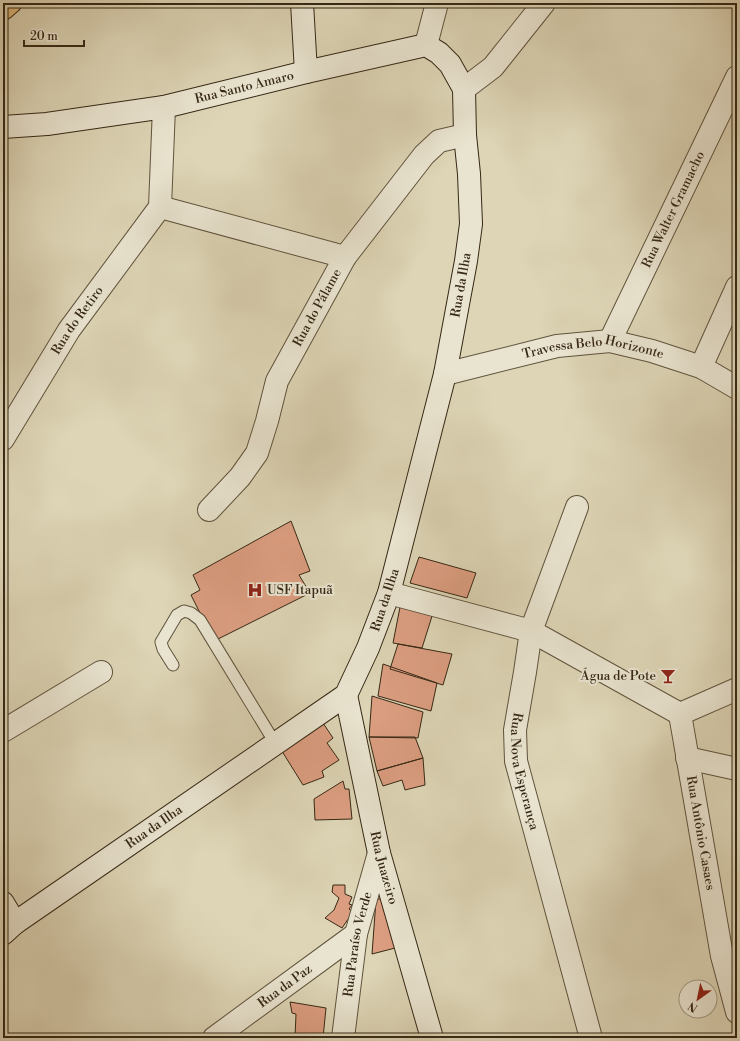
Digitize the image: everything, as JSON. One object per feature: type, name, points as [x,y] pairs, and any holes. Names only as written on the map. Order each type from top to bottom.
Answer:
[{"type":"main road","points":[[3,10],[10,3]]},
{"type":"street","points":[[302,3],[306,72]]},
{"type":"street","points":[[437,3],[426,45],[439,53],[450,64],[464,89],[493,67],[544,3]]},
{"type":"street","name":"Rua Santo Amaro","points":[[3,127],[47,124],[164,107],[306,72],[426,45]]},
{"type":"street","name":"Rua Walter Gramacho","points":[[610,341],[737,76]]},
{"type":"street","name":"Rua da Ilha","points":[[9,929],[346,695],[368,648],[390,593],[445,374],[466,261],[471,224],[469,174],[465,136],[464,89]]},
{"type":"street","points":[[164,107],[160,207],[345,257]]},
{"type":"street","name":"Rua do Pálame","points":[[209,510],[240,477],[257,453],[277,381],[345,257],[424,155],[439,141],[465,136]]},
{"type":"street","name":"Rua do Retiro","points":[[3,439],[69,330],[160,207]]},
{"type":"street","points":[[701,367],[737,287]]},
{"type":"street","name":"Travessa Belo Horizonte","points":[[445,374],[557,346],[610,341],[652,351],[701,367],[737,388]]},
{"type":"street","name":"Rua Nova Esperança","points":[[577,507],[531,631],[515,730],[516,761],[591,1038]]},
{"type":"street","points":[[390,593],[531,631],[680,714],[737,688]]},
{"type":"street","points":[[3,731],[101,672]]},
{"type":"street","name":"Rua Juazeiro","points":[[346,695],[380,853],[432,1038]]},
{"type":"street","name":"Rua Antônio Casaes","points":[[680,714],[722,956],[737,1012]]},
{"type":"street","points":[[687,758],[737,769]]},
{"type":"street","name":"Rua Paraíso Verde","points":[[343,1038],[356,934],[380,853]]},
{"type":"street","points":[[3,903],[9,929]]},
{"type":"street","name":"Rua da Paz","points":[[214,1038],[356,934]]},
{"type":"lane","points":[[173,666],[163,649],[161,642],[177,616],[184,611],[191,613],[200,620],[276,743]]},
{"type":"building","points":[[291,521],[310,571],[299,575],[310,593],[214,641],[191,595],[200,590],[193,575]]},
{"type":"building","points":[[419,557],[476,573],[467,598],[410,583]]},
{"type":"building","points":[[401,602],[433,613],[422,648],[393,643]]},
{"type":"building","points":[[398,644],[452,654],[443,685],[390,669]]},
{"type":"building","points":[[383,664],[437,683],[431,711],[378,696]]},
{"type":"building","points":[[372,696],[423,712],[418,738],[369,737]]},
{"type":"building","points":[[323,723],[333,738],[327,743],[339,760],[322,771],[324,777],[303,785],[280,748]]},
{"type":"building","points":[[369,737],[415,737],[423,758],[377,771]]},
{"type":"building","points":[[423,758],[425,785],[405,790],[402,780],[383,786],[377,771]]},
{"type":"building","points":[[343,781],[345,789],[349,789],[352,819],[315,820],[314,799]]},
{"type":"building","points":[[333,885],[345,885],[345,894],[352,897],[349,904],[352,905],[349,909],[353,912],[342,928],[325,918],[334,910],[339,898],[332,892]]},
{"type":"building","points":[[382,898],[399,947],[372,954],[376,900]]},
{"type":"building","points":[[290,1002],[326,1008],[323,1038],[295,1038],[296,1014],[292,1013]]},
{"type":"place","name":"USF Itapuã","points":[[255,590]]},
{"type":"place","name":"Água de Pote","points":[[668,676]]}]
